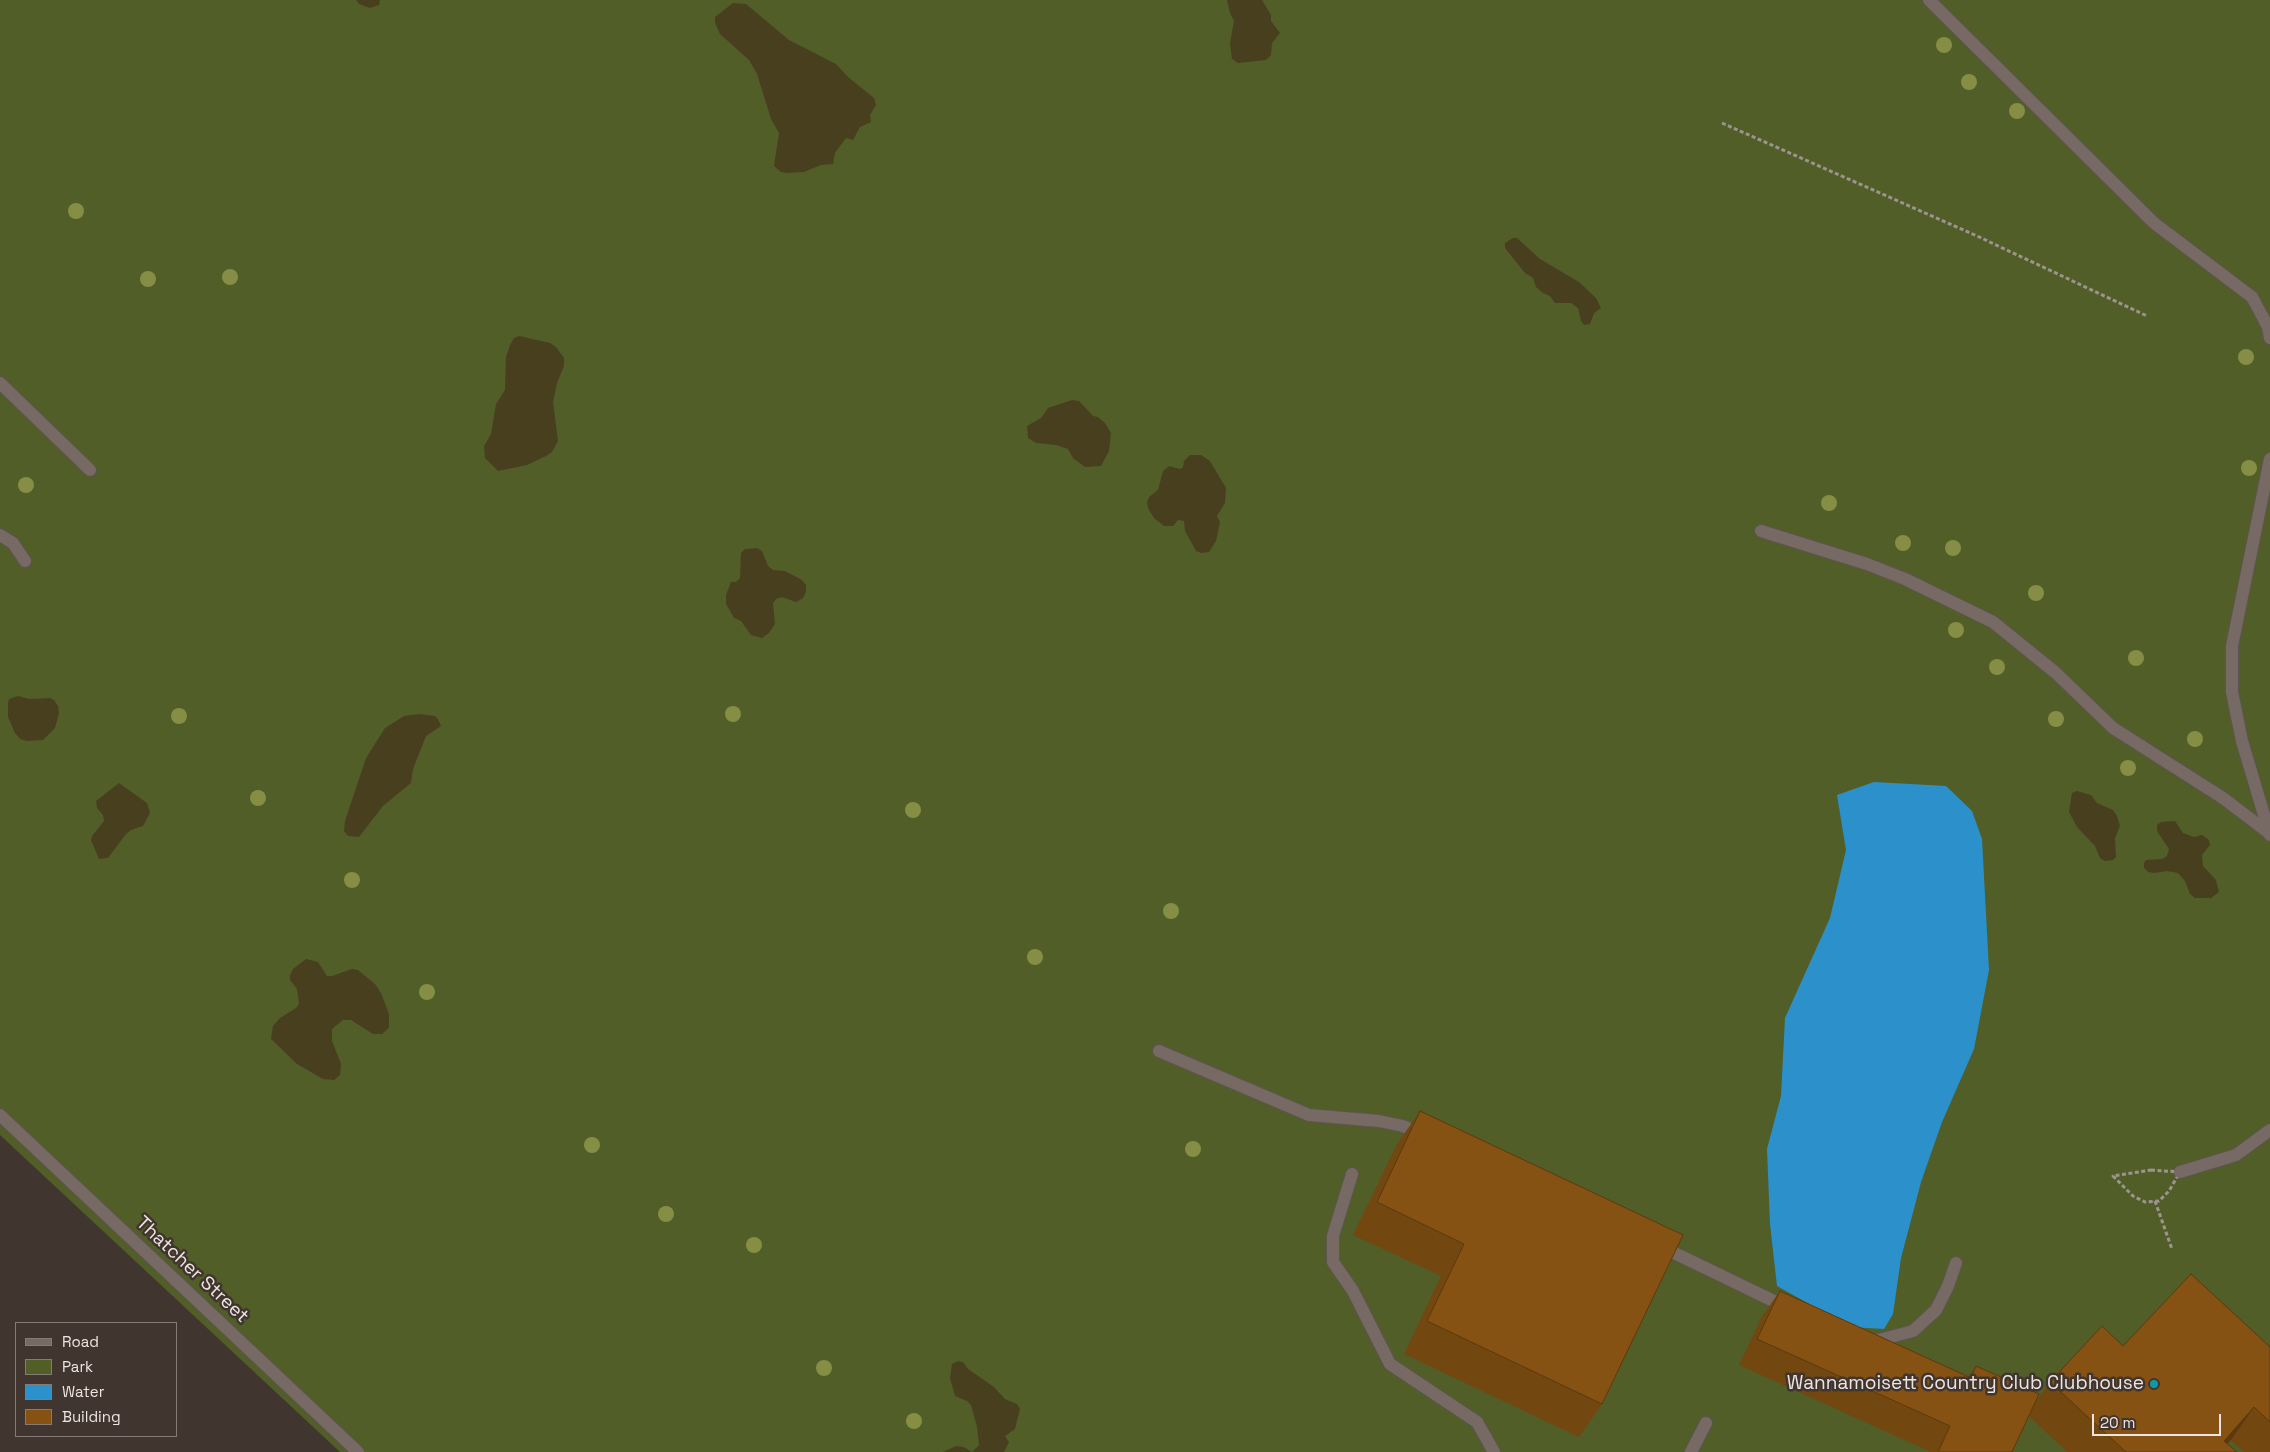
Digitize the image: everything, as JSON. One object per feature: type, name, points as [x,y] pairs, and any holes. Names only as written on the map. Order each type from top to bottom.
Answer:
[{"type":"street","points":[[1929,0],[2154,223],[2252,297],[2268,327],[2270,338]]},
{"type":"street","points":[[0,383],[90,470]]},
{"type":"street","points":[[2270,459],[2232,646],[2233,700],[2242,741],[2270,834]]},
{"type":"street","points":[[1761,530],[1830,551],[1905,579],[1993,622],[2056,674],[2113,728],[2223,798],[2270,834]]},
{"type":"street","points":[[0,535],[13,543],[26,561]]},
{"type":"street","points":[[1159,1051],[1309,1115],[1379,1121],[1403,1126],[1430,1139]]},
{"type":"street","name":"Thatcher Street","points":[[0,1115],[358,1452]]},
{"type":"street","points":[[2180,1172],[2236,1155],[2270,1130]]},
{"type":"street","points":[[1352,1174],[1333,1236],[1333,1262],[1354,1291],[1390,1364],[1477,1422],[1494,1452]]},
{"type":"street","points":[[1650,1242],[1796,1312]]},
{"type":"street","points":[[1856,1336],[1875,1341],[1913,1332],[1936,1310],[1948,1286],[1956,1263]]},
{"type":"street","points":[[1691,1452],[1706,1423]]},
{"type":"path","points":[[1722,123],[1944,221],[2147,316]]},
{"type":"path","points":[[2151,1170],[2180,1172],[2169,1191],[2159,1201],[2155,1201],[2145,1202],[2133,1196],[2113,1176],[2151,1170]]},
{"type":"path","points":[[2155,1201],[2172,1249]]},
{"type":"green space","points":[[0,0],[2270,0],[2270,1452],[340,1452],[0,1135]]},
{"type":"sand","points":[[356,0],[380,0],[379,5],[370,8],[359,4]]},
{"type":"sand","points":[[1227,0],[1262,0],[1271,15],[1271,21],[1280,33],[1272,43],[1271,55],[1266,60],[1238,63],[1232,59],[1230,43],[1234,21]]},
{"type":"sand","points":[[733,3],[746,4],[789,40],[836,64],[848,77],[874,98],[876,105],[870,115],[871,122],[860,127],[853,140],[846,138],[835,153],[833,164],[821,165],[804,172],[787,173],[781,172],[774,166],[779,133],[771,119],[757,74],[749,60],[720,34],[715,23],[715,17]]},
{"type":"sand","points":[[1513,238],[1517,238],[1540,259],[1579,282],[1596,298],[1601,308],[1594,313],[1590,324],[1584,325],[1578,308],[1571,303],[1555,303],[1550,296],[1536,287],[1533,278],[1525,273],[1505,248],[1505,243]]},
{"type":"sand","points":[[519,336],[550,343],[556,347],[564,358],[564,366],[557,383],[553,402],[558,441],[552,452],[546,456],[527,465],[498,471],[485,458],[484,446],[491,434],[496,404],[505,390],[506,357],[514,338]]},
{"type":"sand","points":[[1072,400],[1079,401],[1093,416],[1098,417],[1105,423],[1111,433],[1109,451],[1101,466],[1085,467],[1073,458],[1068,449],[1056,445],[1036,443],[1028,438],[1027,426],[1041,418],[1048,408]]},
{"type":"sand","points":[[1190,455],[1201,455],[1210,461],[1226,488],[1225,503],[1217,516],[1220,522],[1216,541],[1209,552],[1201,553],[1196,551],[1185,531],[1184,521],[1178,520],[1173,526],[1164,526],[1154,518],[1148,508],[1147,502],[1149,497],[1158,490],[1163,471],[1169,466],[1180,469]]},
{"type":"sand","points":[[757,548],[762,551],[768,566],[773,570],[785,571],[802,580],[806,585],[806,592],[803,598],[796,602],[782,597],[776,599],[773,603],[775,624],[769,633],[762,638],[751,635],[741,621],[734,618],[726,604],[726,595],[731,582],[736,582],[740,578],[741,553],[745,549]]},
{"type":"sand","points":[[18,696],[29,699],[50,698],[58,706],[59,713],[55,728],[43,740],[27,741],[20,739],[15,733],[8,717],[8,703],[9,699]]},
{"type":"sand","points":[[419,714],[435,716],[441,726],[426,736],[413,769],[411,783],[383,806],[359,837],[348,836],[344,831],[345,821],[366,758],[385,728],[404,716]]},
{"type":"sand","points":[[119,783],[147,803],[150,813],[143,826],[126,834],[108,858],[99,859],[91,840],[104,821],[103,815],[97,808],[96,801]]},
{"type":"sand","points":[[2077,791],[2091,795],[2097,803],[2113,810],[2117,816],[2120,826],[2115,838],[2116,857],[2113,860],[2105,861],[2100,858],[2095,846],[2077,827],[2069,812],[2072,793]]},
{"type":"sand","points":[[2175,821],[2183,833],[2194,837],[2202,835],[2209,840],[2210,845],[2202,855],[2203,866],[2216,880],[2219,892],[2211,898],[2195,898],[2190,894],[2185,881],[2178,873],[2167,871],[2154,873],[2148,872],[2144,868],[2146,860],[2162,859],[2167,856],[2169,849],[2157,831],[2157,825],[2161,822]]},
{"type":"sand","points":[[306,959],[318,962],[327,976],[352,969],[358,970],[375,984],[381,993],[389,1014],[389,1028],[382,1034],[373,1034],[351,1020],[343,1020],[332,1029],[332,1041],[341,1064],[340,1075],[334,1080],[323,1079],[297,1064],[271,1039],[273,1026],[280,1018],[299,1004],[297,989],[290,980],[290,975],[293,969]]},
{"type":"sand","points":[[958,1361],[963,1362],[968,1369],[994,1387],[1005,1399],[1017,1404],[1020,1409],[1015,1429],[1005,1436],[1009,1442],[1004,1452],[972,1452],[979,1445],[977,1427],[971,1405],[967,1401],[955,1396],[950,1378],[952,1364]]},
{"type":"sand","points":[[956,1446],[964,1447],[972,1452],[943,1452]]},
{"type":"water","points":[[1874,782],[1946,786],[1972,811],[1982,839],[1989,970],[1974,1049],[1942,1122],[1921,1182],[1901,1258],[1893,1314],[1884,1329],[1851,1327],[1777,1286],[1770,1224],[1767,1149],[1781,1096],[1785,1018],[1830,918],[1846,850],[1837,795]]},
{"type":"building","points":[[1420,1111],[1683,1235],[1602,1404],[1427,1321],[1464,1244],[1377,1202]]},
{"type":"building","name":"Wannamoisett Country Club Clubhouse","points":[[2191,1274],[2270,1347],[2270,1422],[2254,1407],[2224,1441],[2237,1452],[2126,1452],[2050,1382],[2102,1326],[2123,1346]]},
{"type":"building","points":[[1780,1291],[1971,1378],[1976,1366],[2039,1394],[2012,1452],[1938,1452],[1950,1426],[1757,1339]]},
{"type":"place","name":"Wannamoisett Country Club Clubhouse","points":[[2154,1384]]}]
